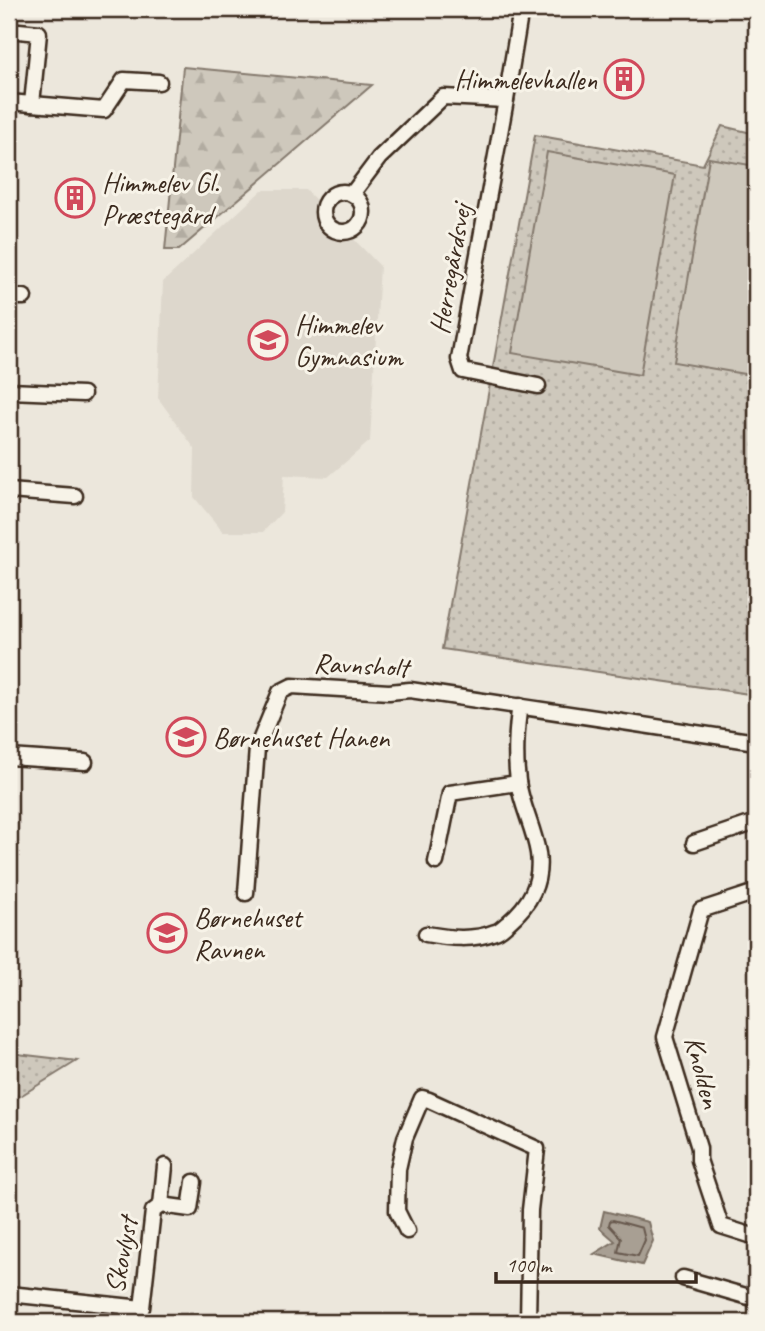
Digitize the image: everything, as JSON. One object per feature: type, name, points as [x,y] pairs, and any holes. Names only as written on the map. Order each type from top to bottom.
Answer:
[{"type":"street","name":"Herregårdsvej","points":[[521,9],[459,359],[463,371],[538,386]]},
{"type":"street","points":[[9,30],[38,33],[32,104]]},
{"type":"street","points":[[9,102],[104,110],[124,80],[159,82]]},
{"type":"street","points":[[352,194],[379,158],[443,97],[506,100]]},
{"type":"street","points":[[9,297],[24,297]]},
{"type":"street","points":[[9,391],[83,394]]},
{"type":"street","points":[[9,491],[75,496]]},
{"type":"street","name":"Ravnsholt","points":[[246,893],[257,748],[280,692],[292,686],[390,692],[410,690],[756,742]]},
{"type":"street","points":[[426,934],[460,939],[497,932],[531,898],[538,873],[538,856],[518,783],[520,706]]},
{"type":"street","points":[[9,757],[85,762]]},
{"type":"street","points":[[436,862],[450,793],[518,783]]},
{"type":"street","points":[[694,843],[756,822]]},
{"type":"street","name":"Knolden","points":[[756,892],[701,910],[665,1037],[699,1148],[699,1160],[721,1226],[756,1237]]},
{"type":"street","points":[[407,1231],[397,1211],[398,1169],[405,1138],[422,1098],[537,1149],[530,1210],[528,1322]]},
{"type":"street","name":"Skovlyst","points":[[161,1205],[165,1166]]},
{"type":"street","name":"Skovlyst","points":[[9,1294],[142,1308],[153,1211],[161,1205],[190,1209],[194,1182]]},
{"type":"street","points":[[683,1279],[756,1296]]},
{"type":"street","name":"Skovlyst","points":[[126,1322],[128,1307]]},
{"type":"shaded area","name":"Himmelev Gymnasium","points":[[262,190],[306,190],[380,266],[370,441],[328,477],[284,475],[282,512],[263,532],[223,532],[194,497],[195,449],[158,398],[163,282]]},
{"type":"green space","points":[[183,67],[372,85],[179,250],[165,250]]},
{"type":"green space","points":[[722,126],[756,134],[756,695],[442,649],[535,135],[703,165]]},
{"type":"green space","points":[[547,152],[675,175],[640,375],[512,353]]},
{"type":"green space","points":[[709,158],[756,166],[756,376],[674,362]]},
{"type":"green space","points":[[9,1053],[77,1061],[9,1103]]},
{"type":"water","points":[[604,1211],[648,1222],[653,1241],[642,1265],[594,1254],[615,1241],[600,1228]]},
{"type":"place","name":"Himmelevhallen","points":[[624,79]]},
{"type":"place","name":"Himmelev Gl. Præstegård","points":[[75,198]]},
{"type":"place","name":"Himmelev Gymnasium","points":[[268,340]]},
{"type":"place","name":"Børnehuset Hanen","points":[[186,737]]},
{"type":"place","name":"Børnehuset Ravnen","points":[[167,933]]}]
